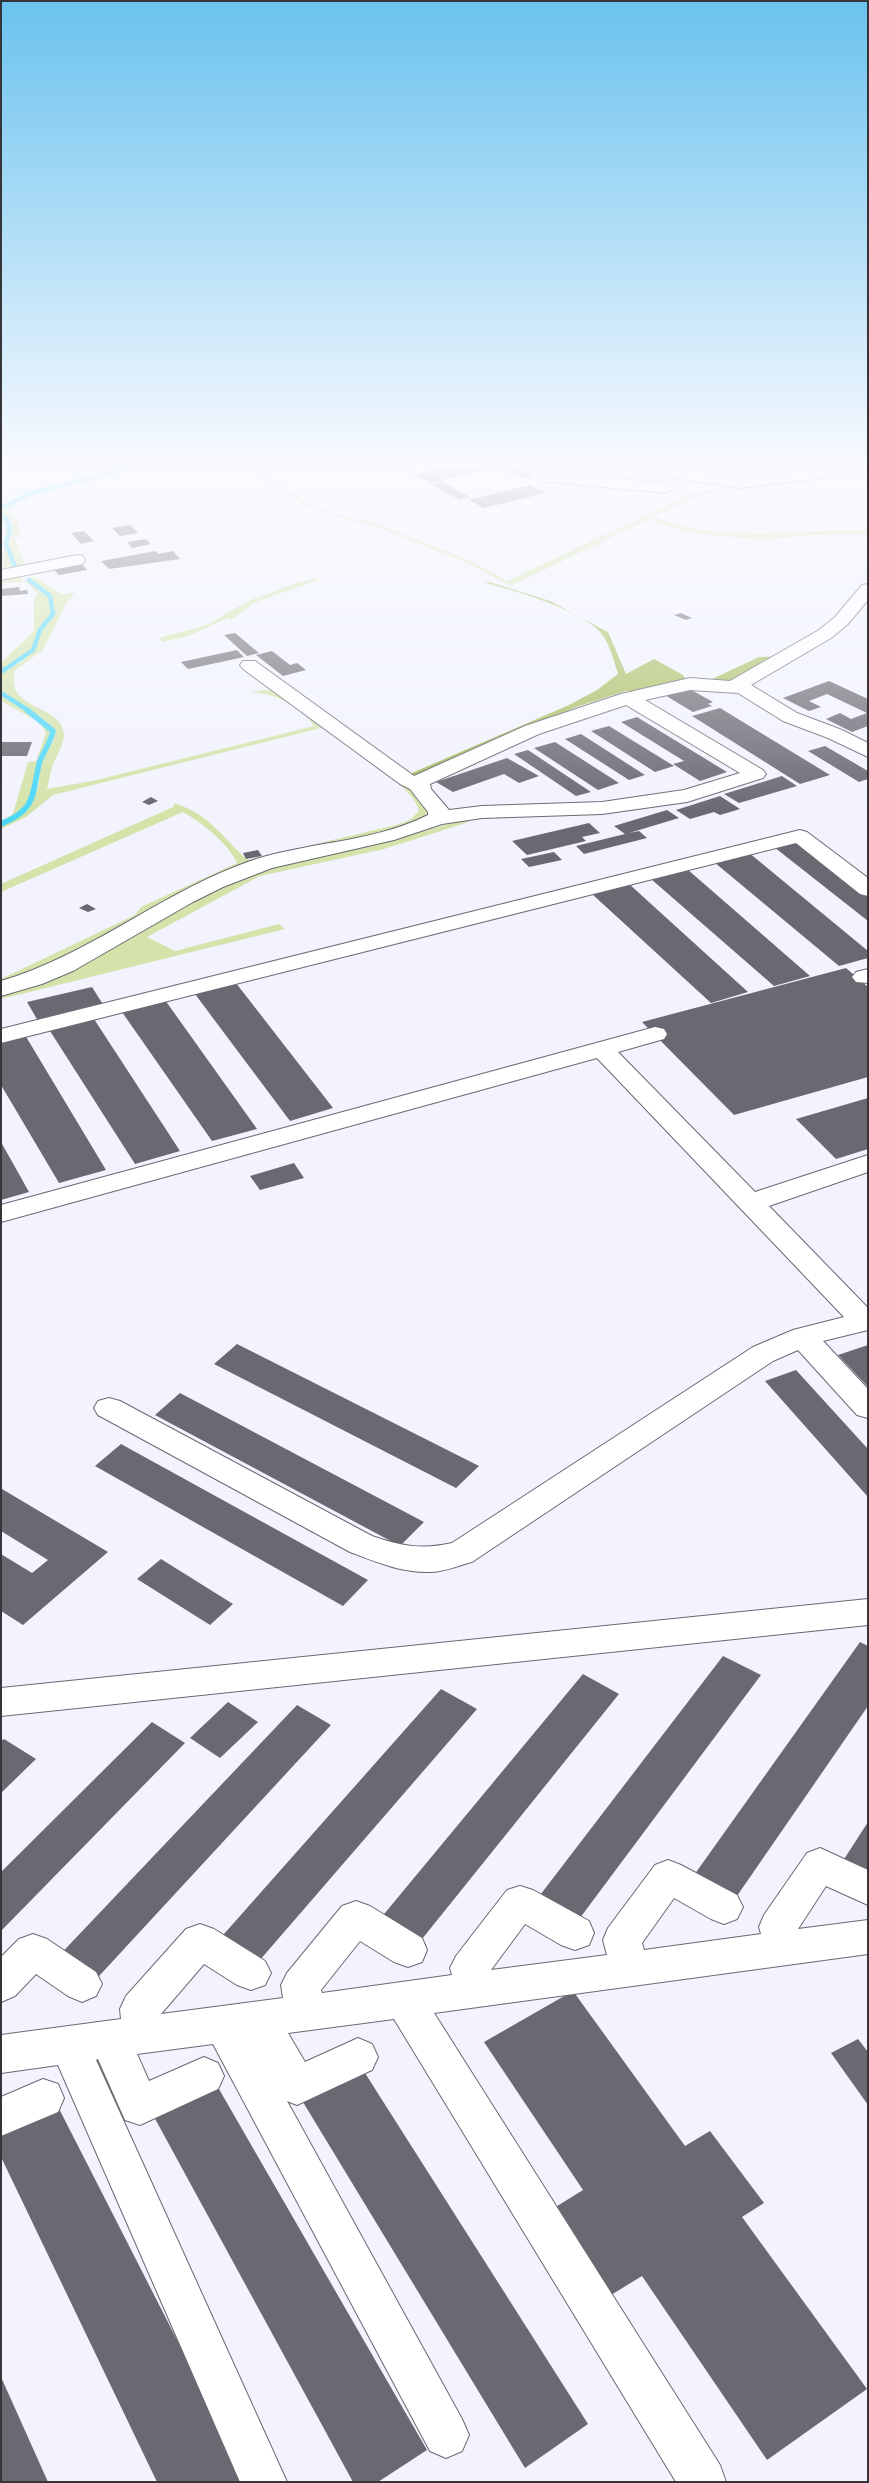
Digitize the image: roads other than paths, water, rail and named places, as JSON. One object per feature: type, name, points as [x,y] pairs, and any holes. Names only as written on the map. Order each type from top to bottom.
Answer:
[{"type":"street","points":[[736,686],[825,634],[841,621],[868,589]]},
{"type":"street","points":[[249,665],[406,780],[419,785]]},
{"type":"street","points":[[437,818],[439,811],[421,791],[419,785],[421,780],[500,743],[628,698],[690,684],[736,686],[752,692],[790,717],[835,734],[868,751]]},
{"type":"street","points":[[1,989],[62,967],[184,899],[247,869],[364,842],[414,828],[437,818],[482,812],[579,810],[687,796],[756,774],[628,698]]},
{"type":"street","points":[[1,1036],[800,836],[868,890]]},
{"type":"street","points":[[1,1214],[655,1034]]},
{"type":"street","points":[[109,1408],[361,1544],[394,1556],[431,1560],[461,1553],[762,1354],[803,1337],[866,1320],[602,1049]]},
{"type":"street","points":[[751,1203],[868,1163]]},
{"type":"street","points":[[803,1337],[868,1408]]},
{"type":"street","points":[[1,1702],[868,1612]]},
{"type":"street","points":[[785,1948],[778,1927],[820,1864],[868,1889]]},
{"type":"street","points":[[630,1969],[622,1940],[668,1876],[724,1906]]},
{"type":"street","points":[[475,1990],[470,1968],[520,1902],[575,1933]]},
{"type":"street","points":[[304,2013],[301,1985],[356,1918],[408,1950]]},
{"type":"street","points":[[1,2054],[868,1936]]},
{"type":"street","points":[[107,2040],[140,2009],[200,1941],[251,1973]]},
{"type":"street","points":[[1,1984],[33,1951],[82,1984]]},
{"type":"street","points":[[404,2000],[703,2482]]},
{"type":"street","points":[[240,2022],[297,2086],[358,2057]]},
{"type":"street","points":[[240,2022],[446,2435]]},
{"type":"street","points":[[107,2040],[140,2106],[204,2076]]},
{"type":"street","points":[[107,2040],[264,2482]]},
{"type":"street","points":[[1,2117],[43,2098]]},
{"type":"waterway","points":[[1,672],[33,650],[40,630],[53,614],[50,596],[33,583]]},
{"type":"waterway","points":[[1,693],[29,711]]},
{"type":"waterway","points":[[1,824],[12,819],[27,807],[33,793],[39,764],[53,731],[27,710]]}]
